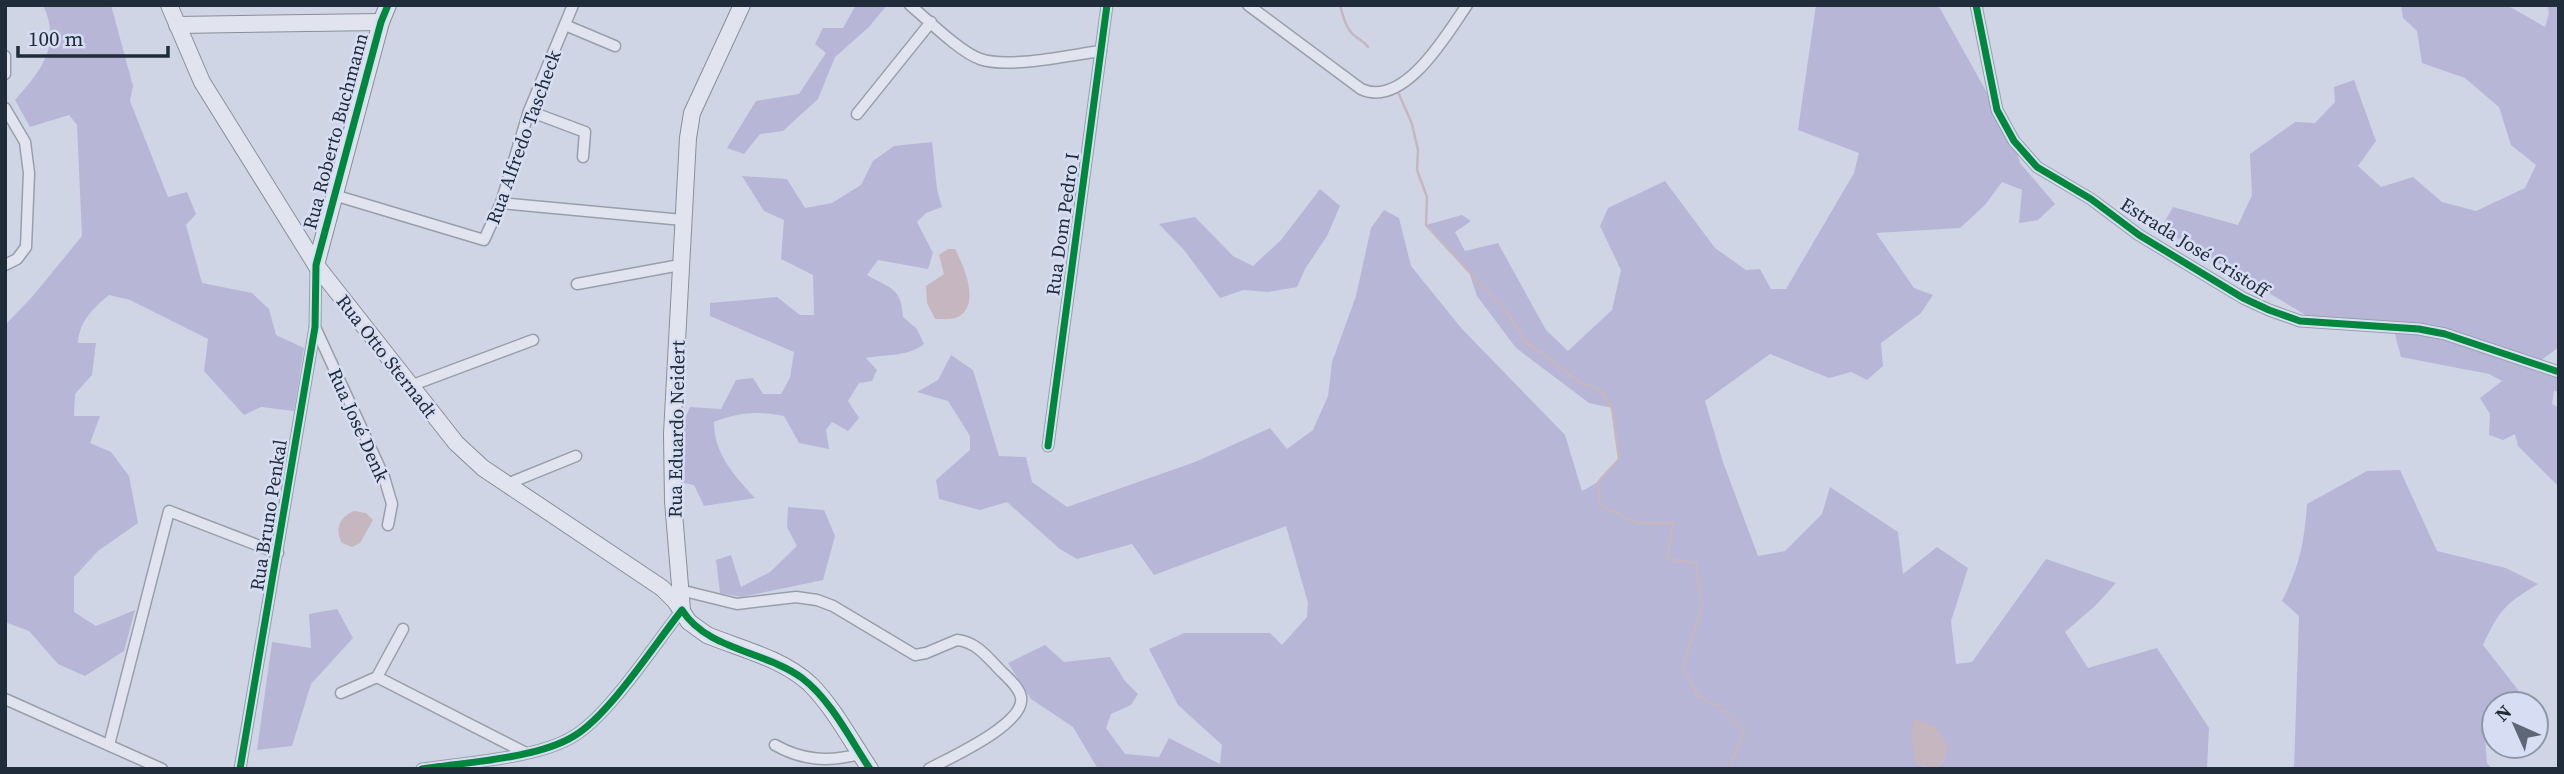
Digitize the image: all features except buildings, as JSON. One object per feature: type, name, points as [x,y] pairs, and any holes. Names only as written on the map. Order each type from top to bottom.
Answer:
[{"type":"main road","name":"Rua Otto Sternadt","points":[[169,5],[202,82],[316,265],[466,453],[507,484],[652,580],[669,594],[682,610]]},
{"type":"main road","name":"Rua Roberto Buchmann","points":[[316,265],[381,22],[388,5]]},
{"type":"main road","name":"Rua Eduardo Neidert","points":[[682,610],[672,455],[688,138],[692,113],[742,5]]},
{"type":"main road","points":[[177,25],[381,22]]},
{"type":"main road","points":[[682,610],[689,622],[707,635],[776,662],[809,684],[828,706],[870,769]]},
{"type":"street","name":"Rua Alfredo Tascheck","points":[[334,195],[484,240],[501,203],[529,111],[573,5]]},
{"type":"street","points":[[910,5],[968,52],[985,60],[1027,61],[1101,51]]},
{"type":"street","name":"Rua Dom Pedro I","points":[[1048,446],[1107,5]]},
{"type":"street","points":[[1248,5],[1351,81],[1368,92],[1376,93],[1405,82],[1427,61],[1467,5]]},
{"type":"street","name":"Estrada José Cristoff","points":[[1976,5],[1997,110],[2014,141],[2037,167],[2091,199],[2139,235],[2243,298],[2300,321],[2419,329],[2445,334],[2559,372]]},
{"type":"street","points":[[857,114],[930,22]]},
{"type":"street","points":[[565,25],[615,46]]},
{"type":"street","points":[[5,56],[5,74]]},
{"type":"street","points":[[5,108],[25,142],[29,173],[26,247],[22,254],[5,265]]},
{"type":"street","points":[[529,111],[585,132],[583,157]]},
{"type":"street","points":[[501,203],[683,220]]},
{"type":"street","name":"Rua Bruno Penkal","points":[[240,769],[315,327],[316,265]]},
{"type":"street","points":[[577,284],[680,265]]},
{"type":"street","name":"Rua José Denk","points":[[315,327],[384,477],[392,504],[388,525]]},
{"type":"street","points":[[410,386],[533,340]]},
{"type":"street","points":[[507,484],[576,456]]},
{"type":"street","points":[[109,745],[169,511],[278,553]]},
{"type":"street","points":[[680,590],[737,604],[796,597],[817,600],[833,606],[915,655],[952,641],[969,643],[982,652],[1014,684],[1021,701],[1016,713],[1005,724],[929,769]]},
{"type":"street","points":[[422,769],[526,752],[561,742],[585,728],[609,704],[682,610]]},
{"type":"street","points":[[341,693],[377,677],[403,629]]},
{"type":"street","points":[[377,677],[526,752]]},
{"type":"street","points":[[5,699],[157,768]]},
{"type":"street","points":[[775,745],[795,754],[823,760],[860,754]]},
{"type":"shaded area","points":[[43,5],[111,5],[133,86],[130,101],[168,197],[187,192],[196,214],[186,225],[202,283],[252,293],[269,309],[276,335],[304,348],[294,411],[261,407],[244,415],[204,371],[208,339],[130,300],[109,295],[88,316],[81,328],[78,343],[96,343],[92,375],[75,394],[74,416],[100,416],[90,443],[111,452],[129,476],[138,523],[98,551],[74,577],[74,612],[96,626],[135,610],[124,651],[85,676],[58,664],[29,631],[5,622],[5,325],[82,236],[77,125],[69,115],[30,127],[15,100],[33,79],[46,57],[50,33]]},
{"type":"shaded area","points":[[856,5],[887,5],[869,27],[835,57],[818,99],[783,131],[760,134],[744,154],[727,148],[756,101],[799,94],[826,53],[815,44],[823,28],[843,28]]},
{"type":"shaded area","points":[[1816,5],[1938,5],[2014,141],[2020,163],[2055,204],[2038,220],[2019,223],[2022,190],[2002,182],[1985,205],[1960,228],[1876,233],[1914,288],[1933,295],[1921,313],[1881,343],[1883,366],[1867,380],[1851,372],[1829,378],[1770,354],[1705,401],[1723,462],[1758,556],[1785,551],[1822,514],[1830,487],[1898,532],[1903,574],[1937,547],[1968,568],[1951,621],[1956,664],[1972,662],[2046,559],[2116,583],[2065,632],[2088,668],[2157,648],[2209,728],[2207,769],[1933,769],[1944,761],[1915,763],[1932,769],[1098,769],[1073,727],[1031,699],[1008,663],[1045,645],[1064,662],[1110,657],[1125,681],[1138,694],[1131,705],[1111,714],[1106,728],[1125,754],[1159,757],[1169,738],[1220,764],[1222,745],[1178,705],[1149,649],[1184,633],[1270,633],[1282,645],[1307,617],[1308,603],[1286,526],[1154,575],[1132,544],[1077,559],[1060,549],[1007,502],[980,510],[939,499],[936,480],[970,450],[970,436],[948,401],[917,392],[938,380],[951,355],[973,370],[999,456],[1026,457],[1032,482],[1067,507],[1195,462],[1270,428],[1287,449],[1313,430],[1328,396],[1332,362],[1356,296],[1371,228],[1384,210],[1399,218],[1411,266],[1462,329],[1565,435],[1582,491],[1598,482],[1619,459],[1612,408],[1589,403],[1516,348],[1477,296],[1469,272],[1426,225],[1462,215],[1471,221],[1455,232],[1465,251],[1498,243],[1546,330],[1568,351],[1612,310],[1621,270],[1600,226],[1608,208],[1665,181],[1715,248],[1746,270],[1760,269],[1771,289],[1786,289],[1854,173],[1859,153],[1798,130]]},
{"type":"shaded area","points":[[2401,5],[2507,5],[2545,27],[2549,13],[2547,5],[2559,5],[2559,347],[2536,364],[2559,372],[2559,392],[2554,391],[2552,404],[2559,408],[2559,487],[2518,446],[2515,434],[2503,440],[2489,435],[2490,414],[2480,398],[2502,381],[2489,374],[2401,357],[2393,327],[2317,322],[2161,228],[2173,207],[2238,225],[2252,195],[2250,154],[2295,122],[2315,123],[2335,102],[2334,87],[2354,80],[2376,141],[2358,166],[2381,187],[2413,177],[2442,202],[2476,211],[2525,188],[2536,165],[2511,145],[2499,107],[2465,78],[2422,63],[2417,31],[2403,18]]},
{"type":"shaded area","points":[[932,142],[937,189],[942,207],[926,213],[917,222],[933,253],[928,269],[878,260],[867,275],[897,294],[903,317],[917,329],[924,344],[904,353],[866,358],[877,370],[872,381],[859,383],[848,401],[859,418],[848,431],[832,422],[826,430],[829,449],[799,443],[784,416],[749,413],[714,422],[721,454],[755,498],[704,506],[694,485],[684,483],[684,421],[690,407],[721,409],[736,380],[753,378],[763,394],[781,394],[790,378],[794,352],[710,316],[710,303],[777,297],[800,315],[814,315],[813,275],[781,259],[784,220],[764,211],[742,176],[787,179],[805,208],[832,203],[861,185],[873,161],[894,146]]},
{"type":"shaded area","points":[[1320,189],[1340,206],[1327,236],[1305,269],[1297,287],[1268,292],[1243,290],[1220,298],[1184,250],[1159,224],[1195,217],[1233,256],[1253,266],[1281,240]]},
{"type":"shaded area","points":[[948,249],[955,249],[970,295],[965,311],[958,317],[935,319],[927,303],[926,286],[944,274],[939,255]]},
{"type":"shaded area","points":[[2400,470],[2437,551],[2506,568],[2538,584],[2504,609],[2483,645],[2518,690],[2480,690],[2480,760],[2487,760],[2492,769],[2294,769],[2299,616],[2282,601],[2300,554],[2307,504],[2367,471]]},
{"type":"shaded area","points":[[788,507],[824,510],[835,536],[823,580],[741,597],[720,593],[716,560],[731,555],[741,587],[770,572],[797,546],[787,527]]},
{"type":"shaded area","points":[[354,511],[366,513],[373,520],[360,543],[352,547],[342,543],[339,528],[345,516]]},
{"type":"shaded area","points":[[337,609],[353,638],[311,684],[292,746],[257,750],[272,642],[311,648],[309,614]]},
{"type":"shaded area","points":[[1914,719],[1934,726],[1948,745],[1944,761],[1933,769],[1915,763],[1912,734]]},
{"type":"waterway","points":[[1340,5],[1349,30],[1368,47]]},
{"type":"waterway","points":[[1399,94],[1412,124],[1418,150],[1417,170],[1427,197],[1426,225],[1509,315],[1526,342],[1581,383],[1600,390],[1612,408],[1619,459],[1598,482],[1600,505],[1637,523],[1673,523],[1667,559],[1696,563],[1702,607],[1683,667],[1698,696],[1723,709],[1744,732],[1729,769]]},
{"type":"cycle path","points":[[240,769],[315,327],[316,265],[381,22],[388,5]]},
{"type":"cycle path","points":[[1048,446],[1107,5]]},
{"type":"cycle path","points":[[1976,5],[1997,110],[2014,141],[2037,167],[2091,199],[2139,235],[2243,298],[2300,321],[2419,329],[2445,334],[2559,372]]},
{"type":"cycle path","points":[[422,769],[521,755],[559,744],[574,736],[588,726],[617,696],[682,610],[706,634],[802,678],[831,709],[870,769]]}]
